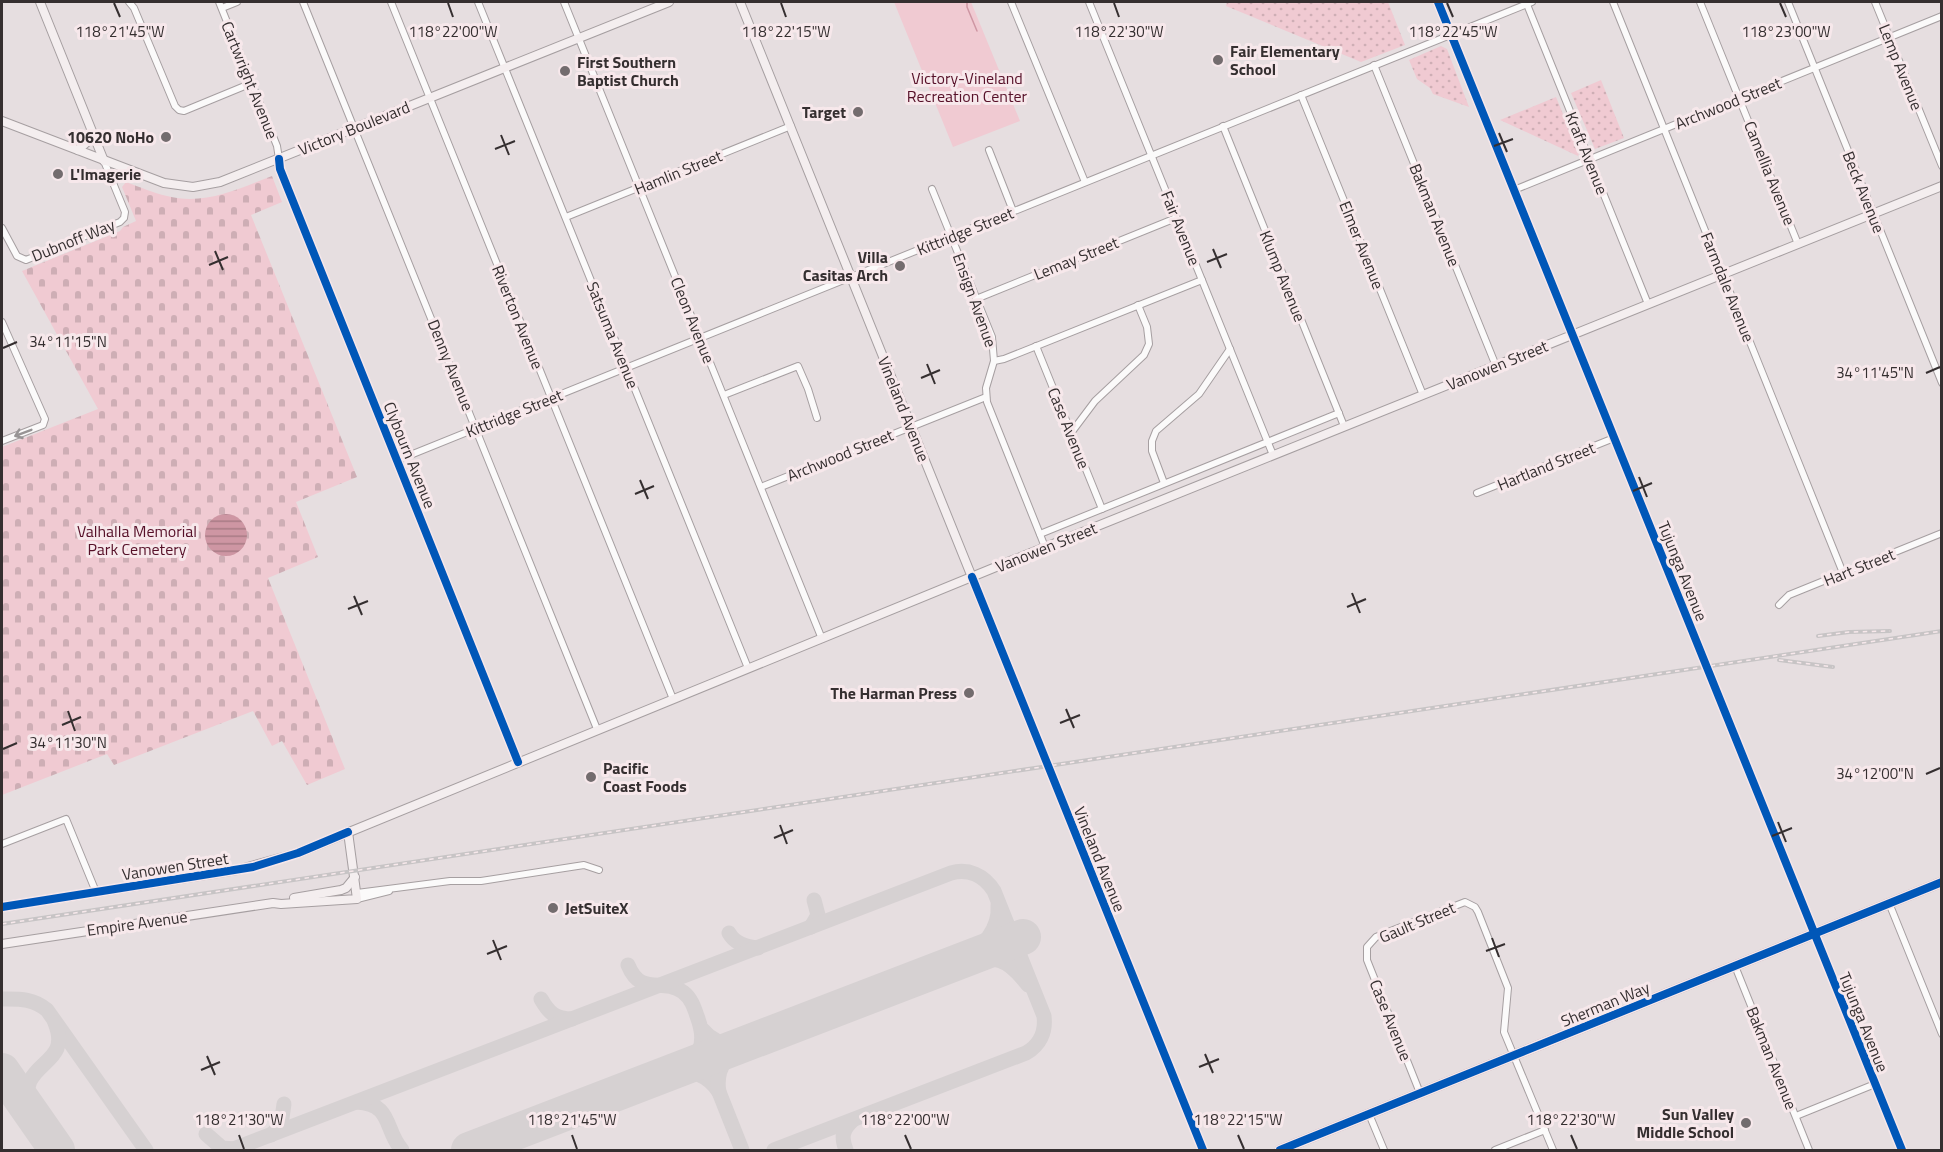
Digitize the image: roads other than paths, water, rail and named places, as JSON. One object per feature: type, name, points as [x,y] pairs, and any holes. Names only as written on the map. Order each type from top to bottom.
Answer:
[{"type":"main road","points":[[40,2],[104,160]]},
{"type":"main road","name":"Victory Boulevard","points":[[2,121],[164,183],[193,187],[220,182],[579,38],[654,4],[669,2]]},
{"type":"main road","name":"Vineland Avenue","points":[[740,2],[1203,1150]]},
{"type":"main road","points":[[78,150],[94,136]]},
{"type":"main road","name":"Vanowen Street","points":[[2,907],[253,867],[298,853],[1045,547],[1941,186]]},
{"type":"main road","points":[[348,832],[357,896]]},
{"type":"main road","points":[[294,898],[346,888],[355,877]]},
{"type":"main road","name":"Sherman Way","points":[[1280,1150],[1941,882]]},
{"type":"main road","name":"Empire Avenue","points":[[273,903],[294,898],[357,896]]},
{"type":"main road","name":"Empire Avenue","points":[[2,944],[273,903],[357,896]]},
{"type":"street","points":[[129,2],[134,8],[175,106],[179,110],[184,111],[252,84]]},
{"type":"street","points":[[220,5],[237,2]]},
{"type":"street","name":"Denny Avenue","points":[[303,2],[597,729]]},
{"type":"street","name":"Riverton Avenue","points":[[391,2],[673,699]]},
{"type":"street","name":"Satsuma Avenue","points":[[478,2],[748,668]]},
{"type":"street","name":"Cleon Avenue","points":[[564,2],[822,639]]},
{"type":"street","points":[[1011,2],[1085,182]]},
{"type":"street","name":"Fair Avenue","points":[[1089,2],[1273,455]]},
{"type":"street","name":"Tujunga Avenue","points":[[1438,2],[1902,1150]]},
{"type":"street","name":"Kittridge Street","points":[[398,460],[1528,2]]},
{"type":"street","name":"Kraft Avenue","points":[[1528,2],[1648,304]]},
{"type":"street","name":"Farmdale Avenue","points":[[1613,2],[1844,573]]},
{"type":"street","name":"Camellia Avenue","points":[[1700,2],[1798,244]]},
{"type":"street","name":"Beck Avenue","points":[[1788,2],[1941,383]]},
{"type":"street","name":"Lemp Avenue","points":[[1875,2],[1941,166]]},
{"type":"street","name":"Cartwright Avenue","points":[[220,5],[277,146],[279,159]]},
{"type":"street","name":"Archwood Street","points":[[1514,190],[1941,16]]},
{"type":"street","name":"Bakman Avenue","points":[[1374,65],[1496,366]]},
{"type":"street","name":"Elmer Avenue","points":[[1301,95],[1423,395]]},
{"type":"street","name":"Hamlin Street","points":[[566,217],[791,126]]},
{"type":"street","name":"Klump Avenue","points":[[1223,126],[1344,426]]},
{"type":"street","points":[[989,150],[1013,211]]},
{"type":"street","name":"Clybourn Avenue","points":[[279,159],[280,169],[518,762]]},
{"type":"street","name":"Dubnoff Way","points":[[2,228],[17,256],[26,260],[120,222],[125,212],[104,160]]},
{"type":"street","name":"Ensign Avenue","points":[[932,189],[992,337],[994,361],[986,387],[986,397]]},
{"type":"street","name":"Lemay Street","points":[[976,299],[1176,218]]},
{"type":"street","points":[[994,361],[1202,280]]},
{"type":"street","points":[[1071,433],[1095,400],[1144,356],[1149,344],[1147,327],[1138,305]]},
{"type":"street","points":[[2,322],[45,423],[2,441]]},
{"type":"street","name":"Case Avenue","points":[[1036,346],[1102,509]]},
{"type":"street","points":[[1164,483],[1152,451],[1152,441],[1156,431],[1199,394],[1230,349]]},
{"type":"street","points":[[724,395],[798,366],[817,418]]},
{"type":"street","points":[[986,397],[1045,547]]},
{"type":"street","name":"Archwood Street","points":[[761,487],[986,397]]},
{"type":"street","name":"Vanowen Street","points":[[1040,534],[1339,413]]},
{"type":"street","name":"Hartland Street","points":[[1477,493],[1614,438]]},
{"type":"street","name":"Hart Street","points":[[1779,605],[1789,596],[1941,534]]},
{"type":"street","points":[[2,844],[66,819],[96,892]]},
{"type":"street","name":"Empire Avenue","points":[[357,896],[450,881],[481,880],[584,865],[599,870]]},
{"type":"street","name":"Gault Street","points":[[1367,947],[1370,942],[1383,934],[1460,903],[1470,904],[1478,912],[1506,982],[1508,993],[1504,1032],[1514,1055]]},
{"type":"street","points":[[1889,903],[1941,1034]]},
{"type":"street","name":"Case Avenue","points":[[1367,947],[1366,954],[1370,967],[1420,1093]]},
{"type":"street","name":"Bakman Avenue","points":[[1735,966],[1809,1150]]},
{"type":"street","points":[[1514,1055],[1553,1150]]},
{"type":"street","points":[[1796,1116],[1875,1084]]},
{"type":"street","points":[[1369,1114],[1384,1150]]},
{"type":"street","points":[[1495,1150],[1545,1130]]},
{"type":"waterway","points":[[967,2],[977,31]]},
{"type":"railway","points":[[1818,636],[1849,632],[1890,631]]},
{"type":"railway","points":[[2,924],[1942,631]]},
{"type":"railway","points":[[1779,660],[1833,667]]},
{"type":"place","name":"Fair Elementary School","points":[[1218,60]]},
{"type":"place","name":"First Southern Baptist Church","points":[[565,71]]},
{"type":"place","name":"Target","points":[[858,112]]},
{"type":"place","name":"10620 NoHo","points":[[166,137]]},
{"type":"place","name":"L'Imagerie","points":[[58,174]]},
{"type":"place","name":"Villa Casitas Arch","points":[[900,266]]},
{"type":"place","name":"The Harman Press","points":[[969,693]]},
{"type":"place","name":"Pacific Coast Foods","points":[[591,777]]},
{"type":"place","name":"JetSuiteX","points":[[553,908]]},
{"type":"place","name":"Sun Valley Middle School","points":[[1746,1123]]},
{"type":"park label","name":"Victory-Vineland Recreation Center","points":[[967,87]]},
{"type":"park label","name":"Valhalla Memorial Park Cemetery","points":[[137,540]]}]
